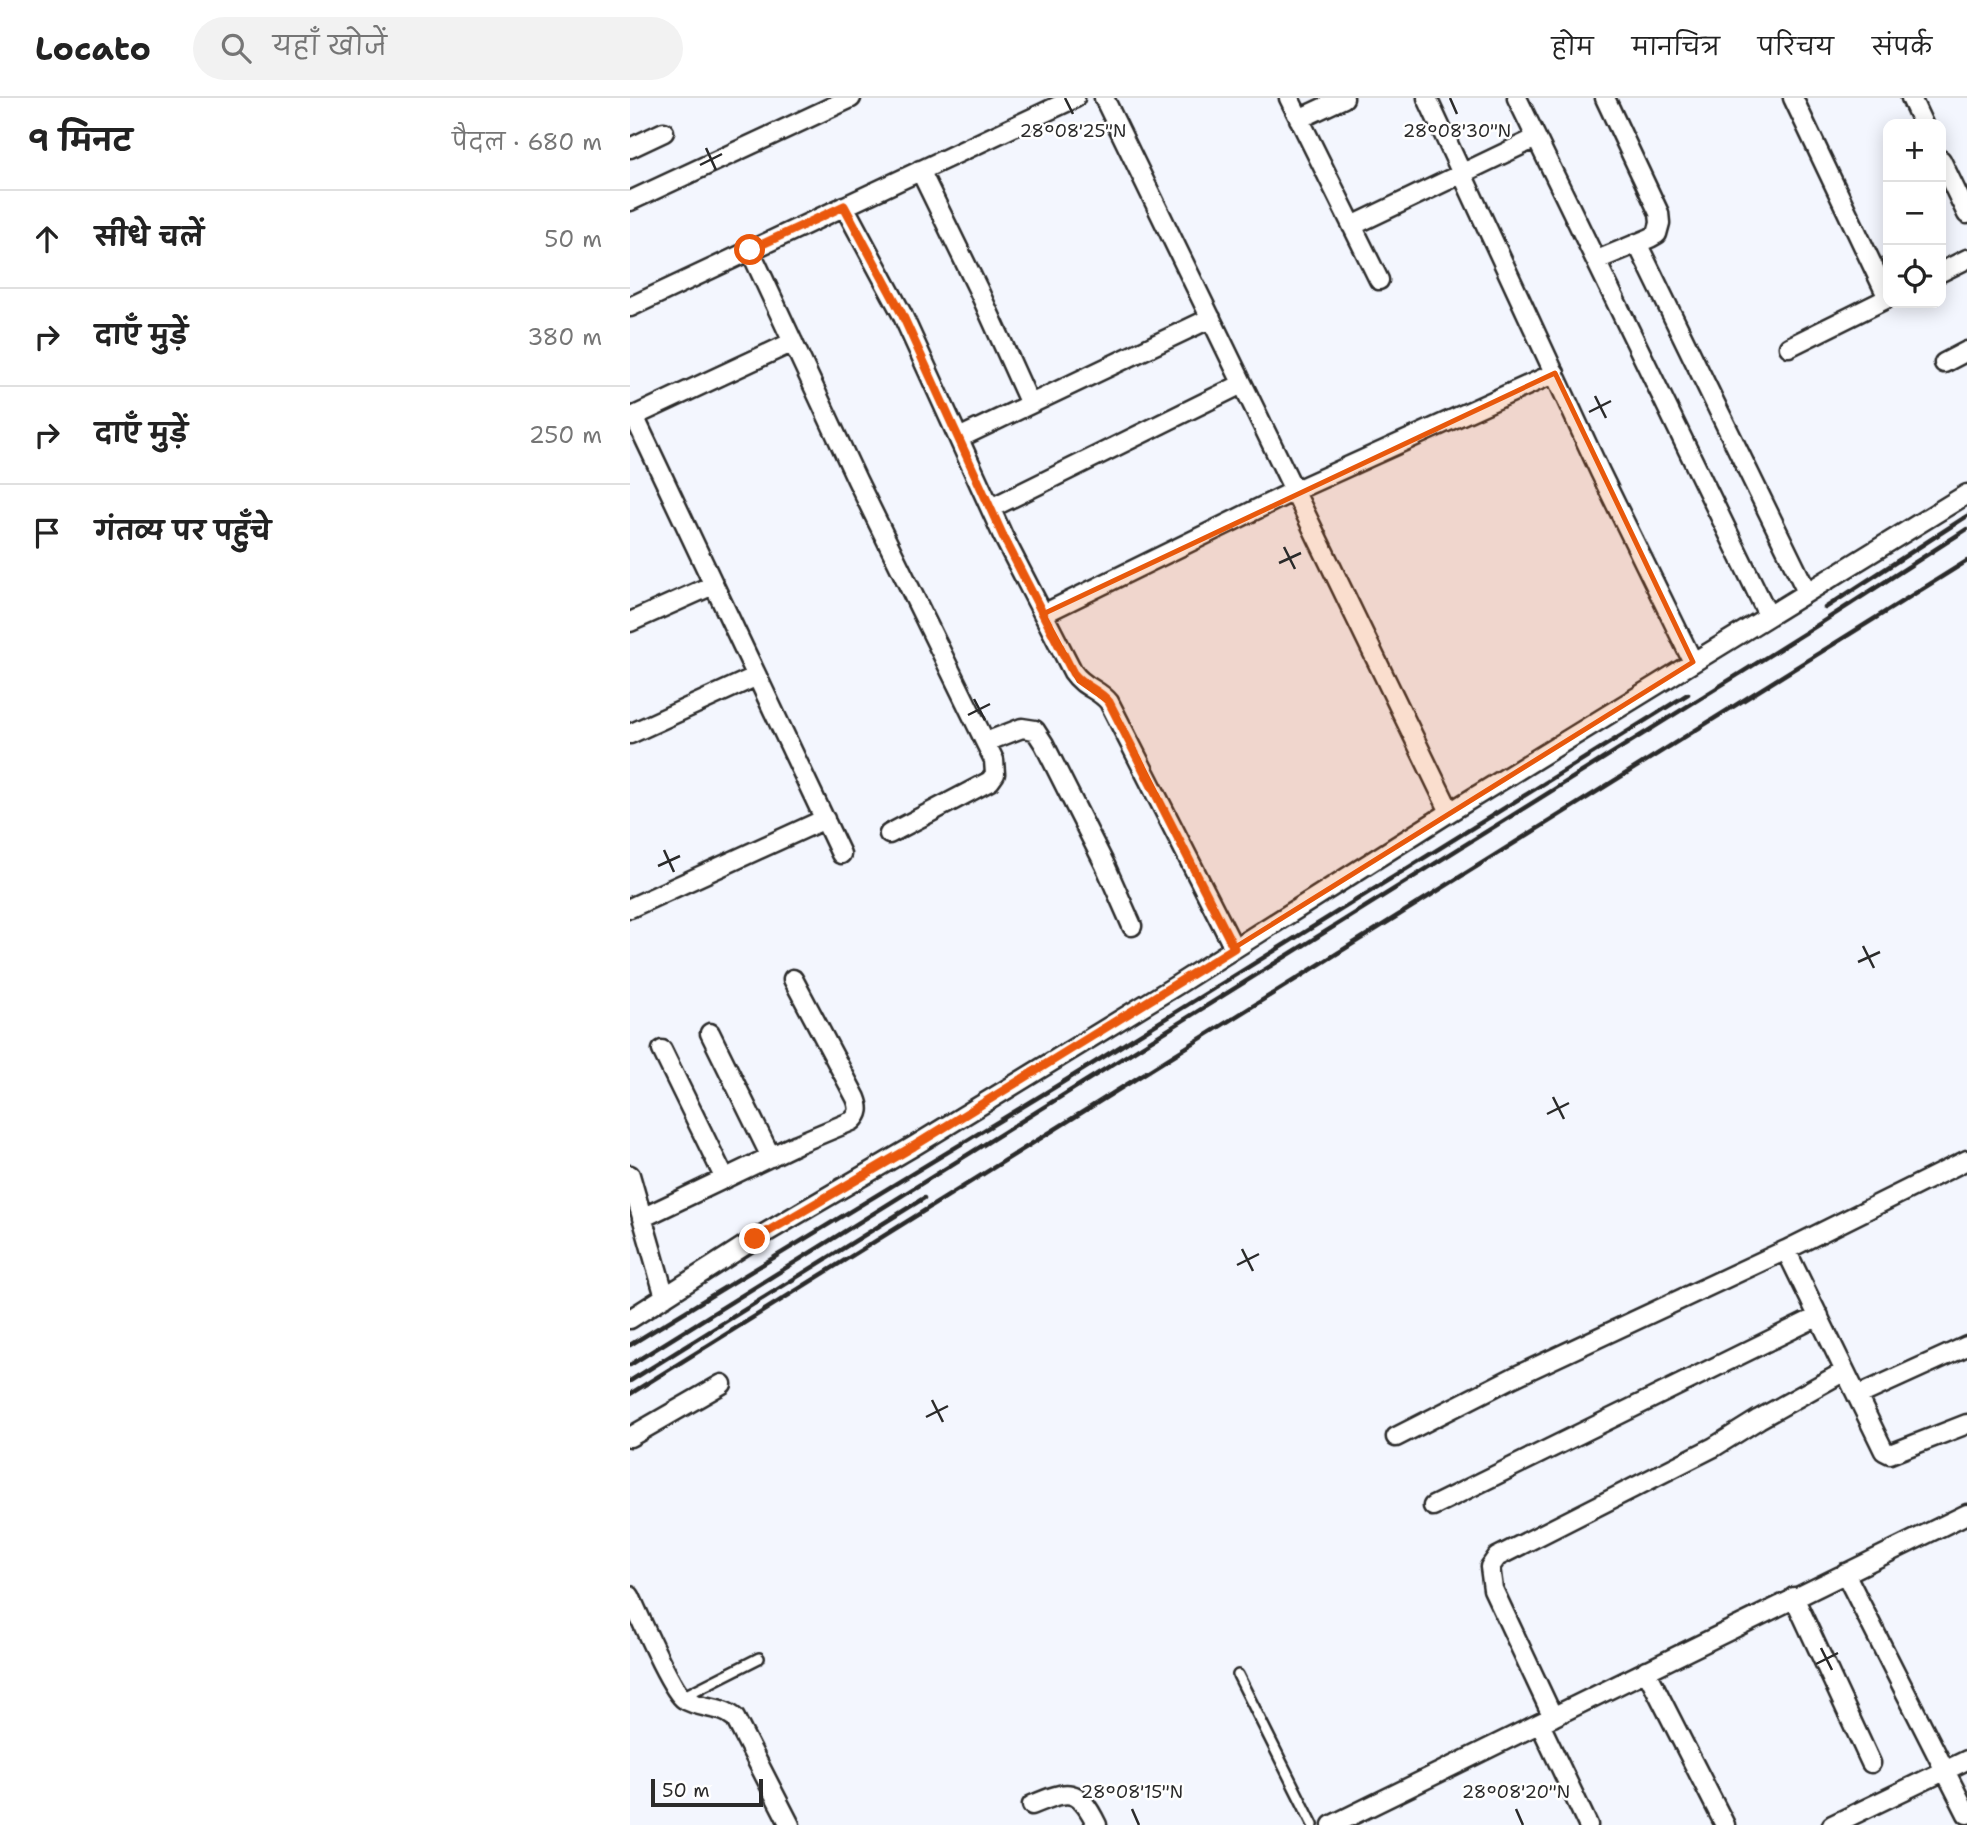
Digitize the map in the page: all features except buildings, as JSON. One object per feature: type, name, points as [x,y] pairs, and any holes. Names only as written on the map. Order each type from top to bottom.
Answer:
[{"type":"street","points":[[630,201],[851,98]]},
{"type":"street","points":[[630,307],[1075,98]]},
{"type":"street","points":[[1104,98],[1450,812]]},
{"type":"street","points":[[1289,98],[1379,280]]},
{"type":"street","points":[[1299,118],[1344,98]]},
{"type":"street","points":[[1427,98],[1693,662]]},
{"type":"street","points":[[1517,98],[1768,615]]},
{"type":"street","points":[[1597,260],[1657,234],[1660,223],[1659,213],[1605,98]]},
{"type":"street","points":[[1793,98],[1883,287]]},
{"type":"street","points":[[1911,98],[1921,119]]},
{"type":"street","points":[[630,148],[664,132]]},
{"type":"street","points":[[1352,226],[1536,138]]},
{"type":"street","points":[[920,170],[984,300],[1030,404]]},
{"type":"street","points":[[1946,170],[1967,214]]},
{"type":"street","points":[[844,206],[902,314],[1043,614],[1079,681],[1109,702],[1234,948]]},
{"type":"street","points":[[1637,243],[1807,592]]},
{"type":"street","points":[[750,250],[986,742],[996,768],[990,781],[889,834]]},
{"type":"street","points":[[1946,270],[1967,259]]},
{"type":"street","points":[[1789,347],[1883,300]]},
{"type":"street","points":[[959,439],[1210,318]]},
{"type":"street","points":[[793,342],[632,417],[841,854]]},
{"type":"street","points":[[1944,363],[1967,351]]},
{"type":"street","points":[[1043,614],[1294,491],[1555,373]]},
{"type":"street","points":[[991,508],[1242,384]]},
{"type":"street","points":[[630,1319],[755,1239],[925,1139],[1967,494]]},
{"type":"street","points":[[630,622],[713,585]]},
{"type":"street","points":[[630,734],[757,677]]},
{"type":"street","points":[[986,742],[1021,728],[1035,730],[1105,865],[1132,926]]},
{"type":"street","points":[[630,908],[825,819]]},
{"type":"street","points":[[642,1218],[852,1121],[859,1110],[856,1098],[793,979]]},
{"type":"street","points":[[710,1033],[771,1157]]},
{"type":"street","points":[[662,1050],[725,1179]]},
{"type":"street","points":[[1396,1437],[1514,1377],[1786,1250],[1967,1160]]},
{"type":"street","points":[[630,1175],[642,1218],[639,1239],[665,1297]]},
{"type":"street","points":[[1786,1250],[1884,1451],[1890,1454],[1967,1424]]},
{"type":"street","points":[[1433,1506],[1819,1316]]},
{"type":"street","points":[[1857,1396],[1967,1346]]},
{"type":"street","points":[[1588,1825],[1493,1589],[1490,1567],[1497,1556],[1714,1447],[1845,1371]]},
{"type":"street","points":[[630,1437],[722,1384]]},
{"type":"street","points":[[1332,1825],[1967,1514]]},
{"type":"street","points":[[1845,1573],[1967,1814]]},
{"type":"street","points":[[630,1596],[681,1697],[700,1706],[729,1713],[735,1718],[790,1825]]},
{"type":"street","points":[[1794,1597],[1871,1763]]},
{"type":"street","points":[[1646,1670],[1725,1825]]},
{"type":"street","points":[[1832,1825],[1967,1760]]},
{"type":"street","points":[[1032,1805],[1063,1793],[1072,1794],[1082,1800],[1097,1825]]},
{"type":"lane","points":[[681,1697],[759,1658]]},
{"type":"lane","points":[[1238,1675],[1313,1825]]},
{"type":"highlighted area","points":[[1555,373],[1693,662],[1234,948],[1109,702],[1079,681],[1043,614]]},
{"type":"railway","points":[[1825,608],[1967,516]]},
{"type":"railway","points":[[630,1365],[1813,628],[1967,529]]},
{"type":"railway","points":[[630,1394],[1967,561]]},
{"type":"railway","points":[[630,1345],[1055,1087],[1688,694]]},
{"type":"railway","points":[[630,1381],[924,1198]]},
{"type":"route","points":[[750,250],[844,206],[902,314],[1003,536],[1073,673],[1086,687],[1098,692],[1109,702],[1234,948],[914,1146],[755,1239]]}]
